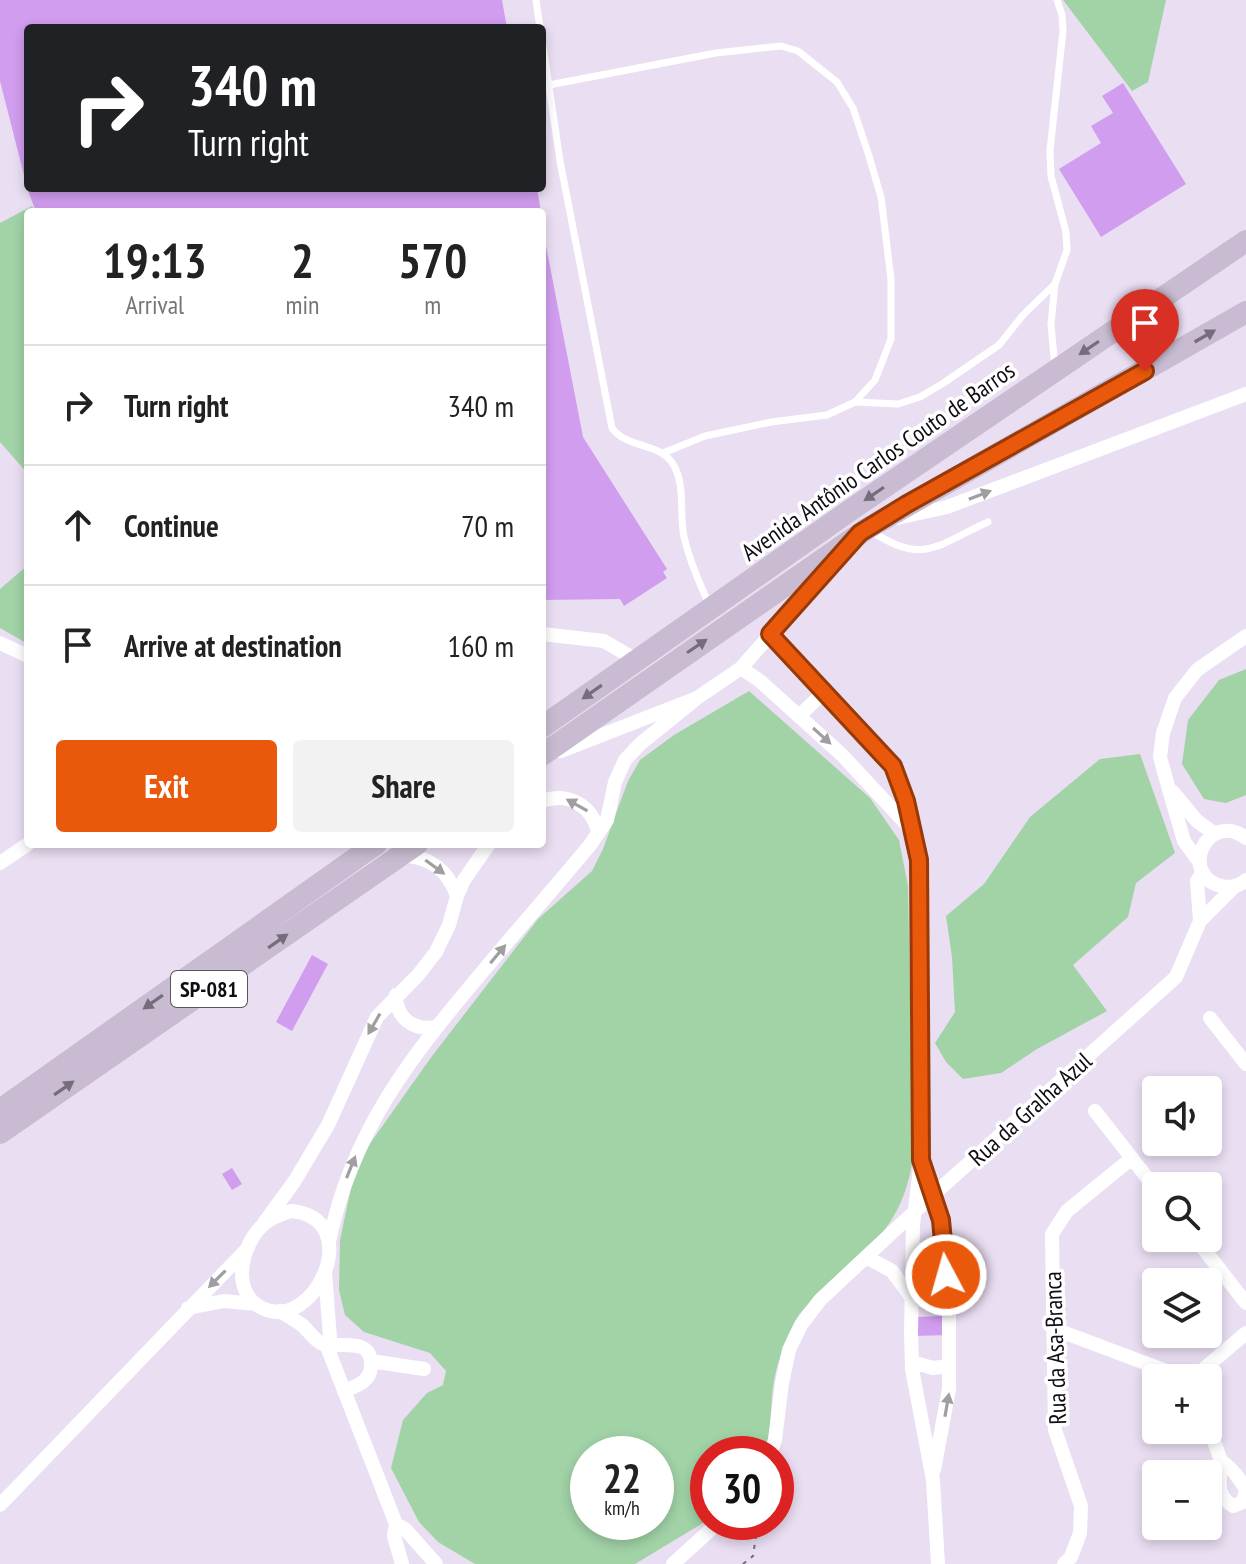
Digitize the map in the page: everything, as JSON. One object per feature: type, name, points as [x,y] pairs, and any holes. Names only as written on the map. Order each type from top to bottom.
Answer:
[{"type":"main road","name":"Avenida Antônio Carlos Couto de Barros","points":[[546,724],[1246,241]]},
{"type":"main road","name":"Avenida Antônio Carlos Couto de Barros","points":[[546,754],[868,528],[1246,312]]},
{"type":"main road","name":"SP-081","points":[[0,1110],[370,848]]},
{"type":"main road","name":"SP-081","points":[[0,1133],[409,850]]},
{"type":"street","points":[[246,1250],[242,1281],[247,1294],[267,1310],[280,1311],[294,1307],[318,1287],[329,1257],[329,1242],[343,1185],[365,1134],[395,1083],[436,1027],[590,845],[610,812],[615,782],[625,760],[697,698],[741,668],[868,528],[947,507],[1246,394]]},
{"type":"street","points":[[546,634],[604,641],[636,660]]},
{"type":"street","points":[[770,634],[893,766],[906,801],[919,860],[921,1160],[915,1211],[912,1362],[933,1480],[938,1564]]},
{"type":"street","points":[[1242,884],[1217,885],[1207,879],[1184,841],[1160,757],[1163,733],[1175,698],[1197,670],[1246,636]]},
{"type":"street","points":[[0,643],[24,654]]},
{"type":"street","points":[[741,668],[760,681],[842,755],[911,828]]},
{"type":"street","points":[[799,716],[824,692]]},
{"type":"street","points":[[546,755],[697,698]]},
{"type":"street","points":[[1168,786],[1197,821],[1215,834]]},
{"type":"street","points":[[546,800],[561,797],[577,802],[589,812],[598,832]]},
{"type":"street","points":[[1201,867],[1202,846],[1215,834],[1232,831],[1244,834]]},
{"type":"street","points":[[0,863],[24,847]]},
{"type":"street","points":[[0,1505],[246,1250],[311,1154],[343,1096],[369,1030],[436,952],[449,925],[457,896],[486,848]]},
{"type":"street","points":[[409,850],[438,867],[450,880],[457,896]]},
{"type":"street","name":"Rua da Gralha Azul","points":[[1200,921],[1197,881],[1201,867]]},
{"type":"street","name":"Rua da Gralha Azul","points":[[773,1436],[787,1361],[801,1325],[820,1300],[1176,977],[1200,921],[1242,884]]},
{"type":"street","points":[[396,995],[397,1008],[404,1019],[422,1028],[436,1027]]},
{"type":"street","points":[[1210,1018],[1246,1064]]},
{"type":"street","points":[[1095,1111],[1143,1172]]},
{"type":"street","name":"Rua da Asa-Branca","points":[[1064,1564],[1071,1557],[1080,1533],[1081,1506],[1055,1430],[1052,1234],[1067,1211],[1132,1158]]},
{"type":"street","points":[[921,1160],[941,1220],[949,1298],[949,1389],[933,1480]]},
{"type":"street","points":[[264,1223],[291,1211],[304,1212],[324,1228],[329,1242]]},
{"type":"street","points":[[1206,1252],[1246,1303]]},
{"type":"street","points":[[868,1258],[892,1271],[912,1298],[931,1303],[949,1298]]},
{"type":"street","points":[[325,1272],[330,1338],[326,1344]]},
{"type":"street","points":[[188,1308],[224,1301],[256,1304]]},
{"type":"street","points":[[280,1311],[301,1324],[319,1343],[359,1346],[371,1361],[424,1369]]},
{"type":"street","points":[[1052,1328],[1148,1364]]},
{"type":"street","points":[[1209,1364],[1246,1333]]},
{"type":"street","points":[[326,1344],[396,1524],[394,1536],[402,1564]]},
{"type":"street","points":[[344,1391],[364,1382],[370,1372],[371,1361]]},
{"type":"street","points":[[912,1362],[933,1368],[949,1366]]},
{"type":"street","points":[[1214,1444],[1220,1460]]},
{"type":"street","points":[[396,1524],[405,1529],[431,1559],[410,1564]]},
{"type":"street","points":[[673,1564],[699,1540]]},
{"type":"lane","points":[[536,0],[539,24]]},
{"type":"lane","points":[[1056,370],[1051,324],[1055,284],[1067,250],[1066,232],[1051,176],[1050,150],[1063,31],[1057,0]]},
{"type":"lane","points":[[549,85],[716,53],[781,46],[798,51],[837,82],[853,108],[881,197],[891,279],[891,339],[875,380],[855,402],[827,415],[771,422],[705,436],[663,453]]},
{"type":"lane","points":[[546,65],[560,161],[612,428],[619,437],[663,453],[674,465],[680,481],[683,534],[694,573],[711,608]]},
{"type":"lane","points":[[855,402],[898,404],[920,397],[999,345],[1023,315],[1055,284]]},
{"type":"lane","points":[[868,528],[893,546],[908,551],[926,550],[988,522]]},
{"type":"path","points":[[743,1564],[753,1556],[755,1540]]},
{"type":"green space","points":[[1063,0],[1166,0],[1148,82],[1132,91]]},
{"type":"green space","points":[[24,210],[24,469],[0,442],[0,223]]},
{"type":"green space","points":[[24,568],[24,642],[0,628],[0,589]]},
{"type":"green space","points":[[1246,669],[1246,795],[1226,803],[1204,799],[1182,764],[1188,720],[1219,680]]},
{"type":"green space","points":[[749,691],[870,798],[899,840],[908,886],[913,1157],[909,1180],[884,1231],[807,1305],[793,1326],[774,1378],[769,1436],[690,1436],[690,1531],[635,1564],[475,1564],[438,1542],[419,1522],[391,1468],[403,1420],[427,1393],[443,1385],[446,1371],[430,1353],[364,1332],[345,1315],[339,1290],[340,1240],[351,1188],[364,1152],[432,1056],[538,919],[592,871],[628,781],[640,760],[674,735]]},
{"type":"green space","points":[[1140,754],[1175,853],[1136,883],[1128,917],[1073,965],[1107,1011],[1037,1049],[1001,1073],[963,1079],[946,1062],[935,1043],[955,1012],[946,916],[984,884],[1030,817],[1100,759]]},
{"type":"building","points":[[0,0],[502,0],[506,24],[24,24],[24,175],[0,81]]},
{"type":"building","points":[[1123,83],[1186,184],[1101,237],[1059,169],[1101,143],[1091,126],[1113,113],[1102,96]]},
{"type":"building","points":[[28,192],[538,192],[540,208],[34,208]]},
{"type":"building","points":[[546,246],[583,437],[667,569],[663,572],[667,578],[624,606],[620,599],[546,600]]},
{"type":"building","points":[[312,955],[328,964],[292,1031],[276,1022]]},
{"type":"building","points":[[232,1168],[242,1184],[232,1190],[222,1174]]},
{"type":"building","points":[[947,1316],[948,1335],[914,1336],[914,1317]]},
{"type":"route","points":[[946,1275],[941,1220],[921,1160],[919,860],[906,801],[893,766],[770,634],[860,533],[1145,371]]}]
